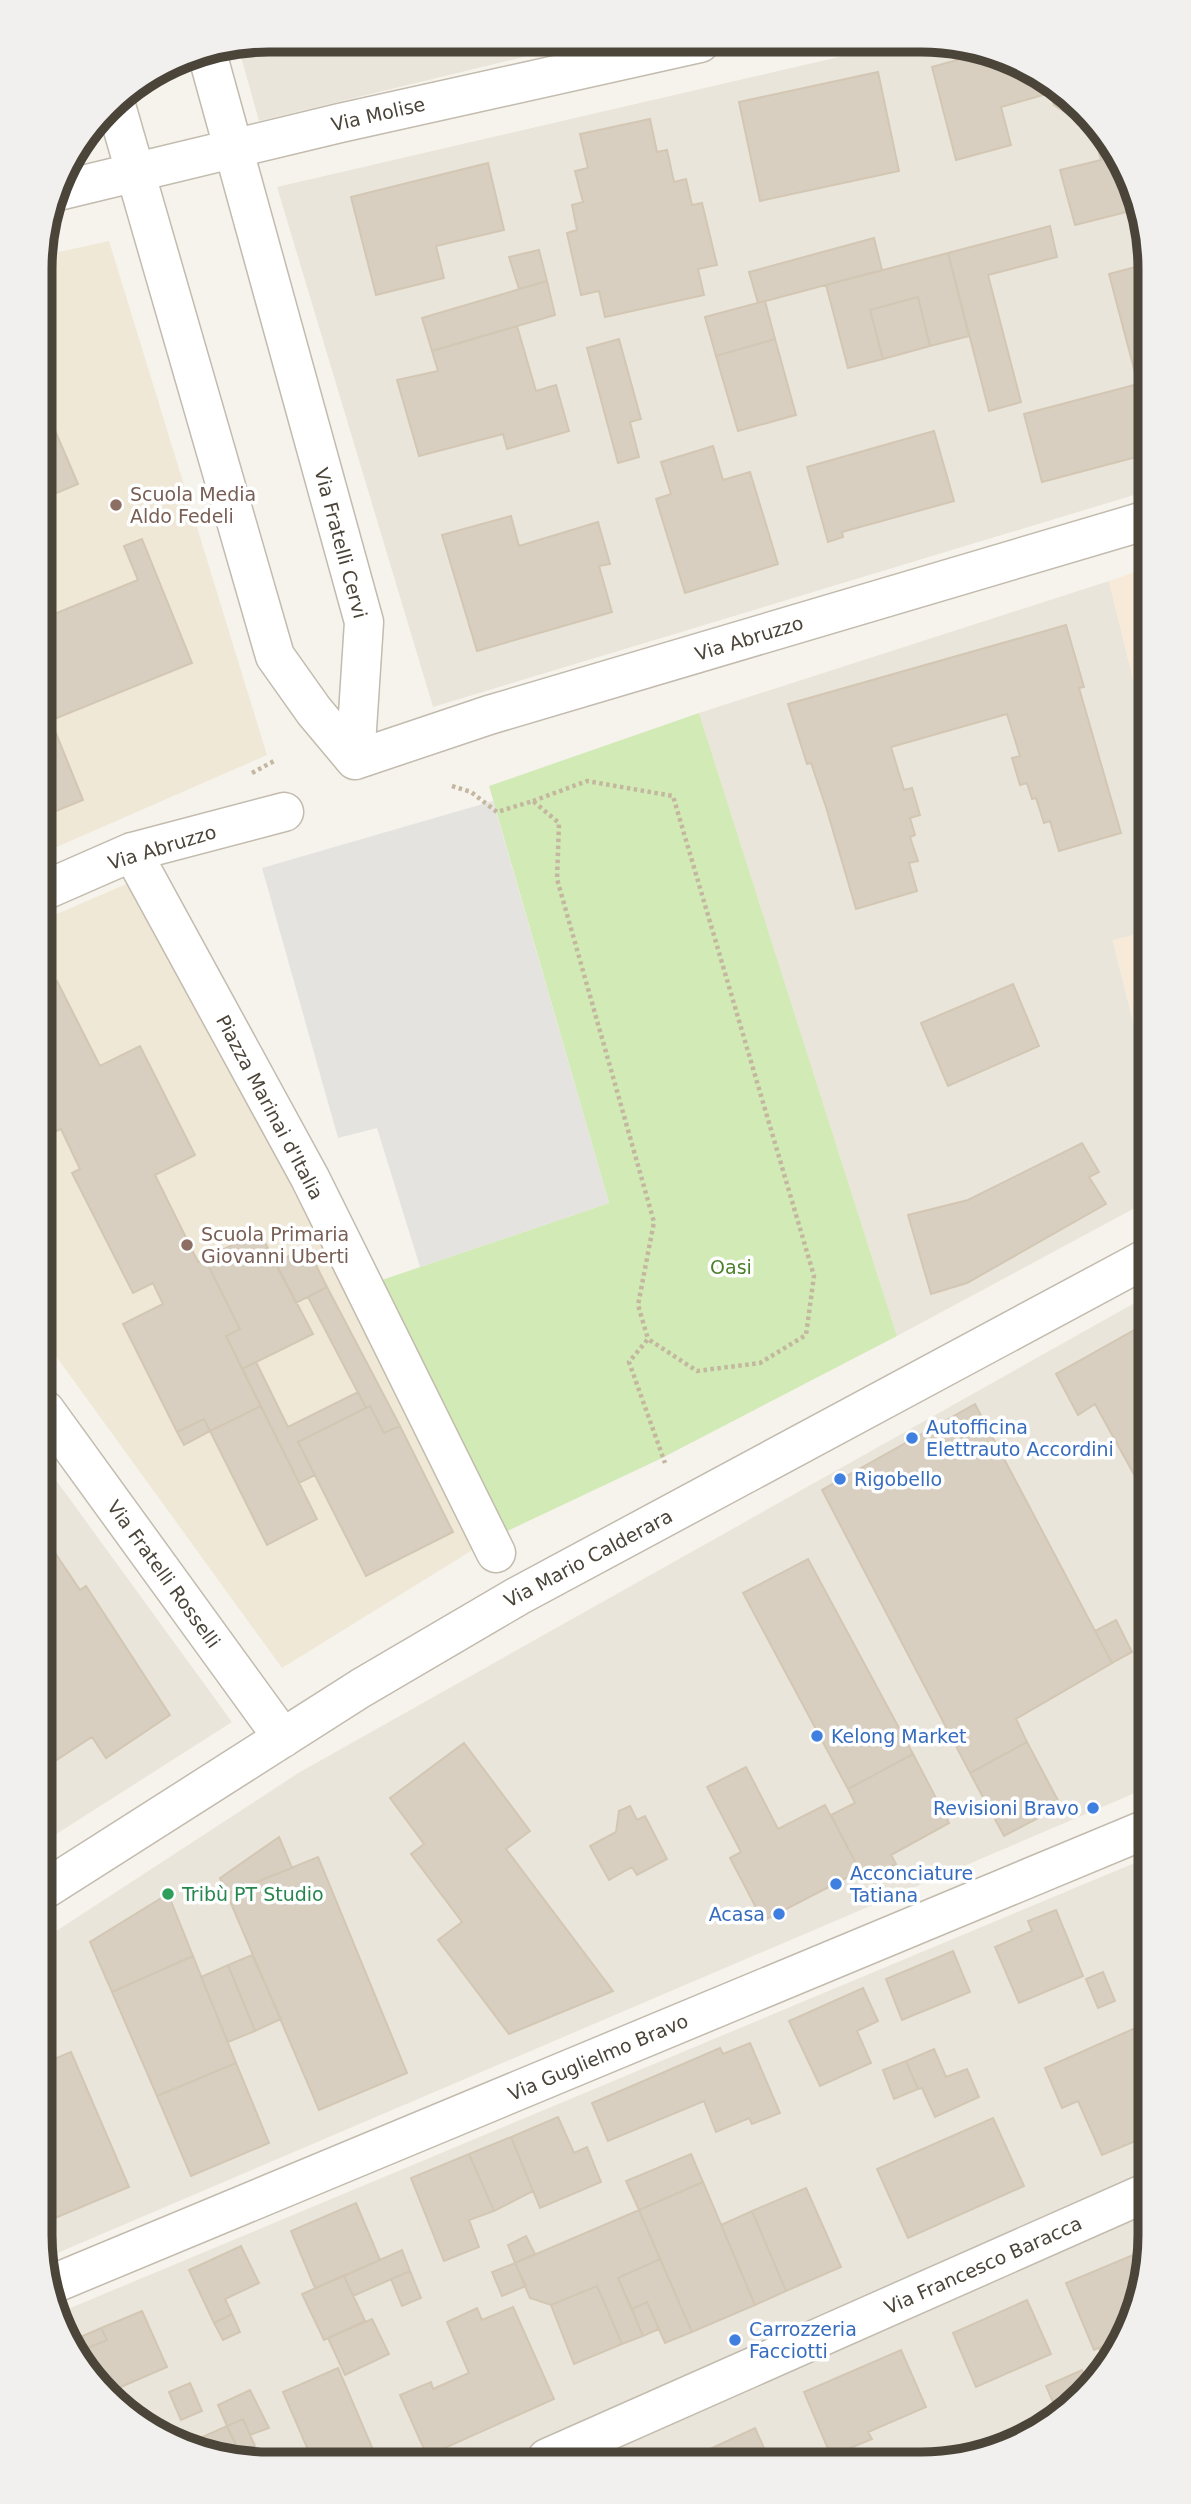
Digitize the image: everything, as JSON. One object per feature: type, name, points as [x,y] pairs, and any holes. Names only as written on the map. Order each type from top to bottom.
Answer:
[{"type":"street","name":"Via Molise","points":[[69,188],[232,148],[660,52]]},
{"type":"street","name":"Via Fratelli Cervi","points":[[209,61],[364,622],[355,760]]},
{"type":"street","points":[[118,114],[275,656],[314,711],[355,760]]},
{"type":"street","name":"Via Abruzzo","points":[[355,760],[489,715],[1138,523]]},
{"type":"street","name":"Via Abruzzo","points":[[53,887],[132,852],[284,812]]},
{"type":"street","name":"Piazza Marinai d'Italia","points":[[132,852],[310,1178],[496,1553]]},
{"type":"street","name":"Via Mario Calderara","points":[[52,1885],[361,1688],[518,1596],[1138,1263]]},
{"type":"street","name":"Via Fratelli Rosselli","points":[[52,1420],[283,1738]]},
{"type":"street","name":"Via Guglielmo Bravo","points":[[58,2282],[1138,1833]]},
{"type":"street","name":"Via Francesco Baracca","points":[[561,2452],[1138,2196]]},
{"type":"path","points":[[452,786],[471,792],[497,812],[587,781],[673,796],[814,1276],[806,1335],[760,1363],[697,1371],[648,1339],[638,1305],[654,1222],[557,879],[559,823],[533,801]]},
{"type":"path","points":[[648,1339],[629,1362],[665,1464]]},
{"type":"shaded area","points":[[545,52],[259,121],[240,54]]},
{"type":"shaded area","points":[[860,52],[936,53],[991,64],[1042,89],[1075,116],[1094,137],[1109,161],[1131,213],[1137,241],[1138,270],[1138,494],[433,707],[277,187]]},
{"type":"shaded area","name":"Scuola Media Aldo Fedeli","points":[[109,241],[267,755],[53,849],[53,255]]},
{"type":"shaded area","points":[[1138,571],[1138,699],[1109,581]]},
{"type":"shaded area","points":[[1109,581],[1138,699],[1138,934],[1113,941],[1138,1041],[1138,1206],[897,1336],[699,713]]},
{"type":"shaded area","points":[[493,801],[609,1203],[420,1267],[377,1128],[338,1138],[262,868]]},
{"type":"shaded area","name":"Scuola Primaria Giovanni Uberti","points":[[131,882],[300,1187],[479,1546],[282,1668],[52,1351],[53,916]]},
{"type":"shaded area","points":[[1138,934],[1138,1041],[1113,940]]},
{"type":"shaded area","points":[[1138,1301],[1138,1792],[53,2255],[52,1934],[300,1772]]},
{"type":"shaded area","points":[[52,1475],[232,1722],[52,1837]]},
{"type":"shaded area","points":[[1138,1862],[1138,2249],[1134,2277],[1116,2330],[1094,2367],[1054,2407],[1017,2429],[991,2440],[950,2450],[921,2452],[255,2451],[200,2440],[174,2429],[137,2407],[97,2367],[66,2310]]},
{"type":"green space","name":"Oasi","points":[[699,713],[897,1336],[662,1458],[501,1534],[373,1283],[609,1203],[489,786]]},
{"type":"building","points":[[966,58],[1017,75],[1049,93],[1001,107],[1011,145],[956,160],[932,67]]},
{"type":"building","points":[[878,72],[899,171],[760,201],[739,102]]},
{"type":"building","points":[[1051,95],[1076,117],[1074,118],[1054,105]]},
{"type":"building","points":[[650,119],[657,152],[667,150],[674,182],[686,179],[692,205],[702,203],[717,265],[698,269],[704,295],[605,317],[599,291],[581,295],[567,233],[577,230],[572,205],[583,202],[575,171],[588,168],[580,134]]},
{"type":"building","points":[[1095,139],[1122,187],[1130,211],[1075,225],[1060,170],[1101,160]]},
{"type":"building","points":[[488,163],[504,230],[436,246],[444,278],[376,295],[351,197]]},
{"type":"building","points":[[1050,226],[1057,257],[988,275],[1021,402],[989,411],[948,253]]},
{"type":"building","points":[[874,238],[882,270],[758,303],[749,272]]},
{"type":"building","points":[[539,250],[547,281],[519,289],[509,257]]},
{"type":"building","points":[[948,253],[969,336],[930,346],[918,297],[870,310],[883,359],[848,368],[826,285]]},
{"type":"building","points":[[1138,266],[1138,384],[1109,274]]},
{"type":"building","points":[[547,281],[555,315],[432,351],[422,318]]},
{"type":"building","points":[[918,297],[930,346],[883,359],[870,310]]},
{"type":"building","points":[[765,301],[775,339],[716,356],[705,317]]},
{"type":"building","points":[[517,326],[536,391],[556,385],[569,431],[507,449],[503,434],[419,456],[397,380],[438,371],[432,351]]},
{"type":"building","points":[[619,339],[641,419],[630,422],[639,457],[618,463],[587,348]]},
{"type":"building","points":[[775,339],[796,415],[738,431],[716,356]]},
{"type":"building","points":[[1138,384],[1138,457],[1042,482],[1024,414]]},
{"type":"building","points":[[53,426],[78,484],[53,494]]},
{"type":"building","points":[[934,431],[954,501],[842,532],[843,537],[828,542],[807,467]]},
{"type":"building","points":[[713,446],[723,480],[750,472],[778,564],[685,593],[656,499],[671,494],[661,462]]},
{"type":"building","points":[[511,516],[519,546],[598,522],[610,564],[599,566],[612,612],[477,651],[442,535]]},
{"type":"building","points":[[142,539],[192,663],[53,720],[53,615],[138,580],[124,546]]},
{"type":"building","points":[[1066,625],[1084,687],[1079,688],[1121,833],[1059,851],[1050,821],[1044,823],[1036,798],[1032,799],[1027,783],[1020,785],[1012,758],[1020,756],[1007,714],[891,747],[904,790],[912,788],[920,815],[910,818],[915,835],[910,837],[918,861],[909,863],[917,891],[856,909],[826,807],[811,763],[807,764],[788,704]]},
{"type":"building","points":[[53,725],[83,800],[53,812]]},
{"type":"building","points":[[57,981],[100,1066],[140,1046],[195,1155],[155,1175],[198,1262],[205,1259],[240,1329],[226,1336],[261,1406],[210,1431],[204,1419],[177,1432],[123,1324],[163,1304],[153,1283],[133,1293],[72,1173],[80,1169],[61,1129],[53,1133],[53,983]]},
{"type":"building","points":[[1013,984],[1039,1046],[948,1086],[921,1023]]},
{"type":"building","points":[[1082,1143],[1099,1172],[1089,1177],[1106,1204],[967,1283],[931,1294],[908,1215],[968,1200]]},
{"type":"building","points":[[259,1231],[313,1334],[242,1369],[226,1336],[240,1329],[205,1259]]},
{"type":"building","points":[[307,1247],[327,1287],[296,1303],[275,1263]]},
{"type":"building","points":[[327,1287],[400,1426],[384,1433],[370,1406],[366,1408],[308,1297]]},
{"type":"building","points":[[1138,1328],[1138,1477],[1136,1478],[1095,1404],[1078,1415],[1056,1374]]},
{"type":"building","points":[[256,1362],[288,1427],[358,1392],[366,1408],[298,1442],[315,1475],[299,1483],[242,1369]]},
{"type":"building","points":[[975,1404],[1112,1663],[1016,1719],[1027,1742],[970,1773],[822,1490]]},
{"type":"building","points":[[261,1406],[317,1519],[267,1545],[210,1431]]},
{"type":"building","points":[[370,1406],[384,1433],[400,1426],[453,1532],[366,1576],[298,1442]]},
{"type":"building","points":[[204,1419],[210,1431],[184,1445],[177,1432]]},
{"type":"building","points":[[52,1549],[80,1590],[86,1586],[170,1715],[106,1758],[92,1737],[52,1763]]},
{"type":"building","points":[[808,1559],[913,1754],[848,1789],[743,1593]]},
{"type":"building","points":[[1116,1620],[1132,1652],[1112,1663],[1095,1631]]},
{"type":"building","points":[[1027,1742],[1061,1806],[1004,1836],[970,1773]]},
{"type":"building","points":[[464,1743],[530,1831],[506,1849],[613,1991],[509,2034],[438,1940],[462,1922],[411,1854],[424,1844],[390,1798]]},
{"type":"building","points":[[913,1754],[949,1823],[891,1855],[896,1864],[865,1881],[831,1815],[855,1803],[848,1789]]},
{"type":"building","points":[[746,1767],[778,1829],[825,1805],[860,1871],[763,1921],[730,1858],[741,1852],[707,1787]]},
{"type":"building","points":[[630,1806],[637,1820],[645,1816],[667,1859],[637,1875],[632,1867],[609,1880],[590,1846],[616,1832],[619,1811]]},
{"type":"building","points":[[279,1837],[292,1868],[227,1894],[220,1878]]},
{"type":"building","points":[[318,1857],[407,2073],[319,2110],[227,1894]]},
{"type":"building","points":[[168,1894],[193,1956],[112,1992],[90,1942]]},
{"type":"building","points":[[1056,1910],[1083,1976],[1019,2003],[995,1947],[1032,1931],[1028,1921]]},
{"type":"building","points":[[953,1951],[970,1992],[902,2020],[886,1979]]},
{"type":"building","points":[[252,1955],[281,2019],[255,2031],[228,1965]]},
{"type":"building","points":[[193,1956],[236,2063],[157,2096],[112,1992]]},
{"type":"building","points":[[228,1965],[255,2031],[228,2042],[201,1977]]},
{"type":"building","points":[[1103,1972],[1115,2001],[1098,2008],[1086,1979]]},
{"type":"building","points":[[863,1988],[878,2021],[857,2031],[871,2063],[820,2086],[789,2021]]},
{"type":"building","points":[[1138,2027],[1138,2140],[1102,2155],[1078,2101],[1062,2108],[1045,2068]]},
{"type":"building","points":[[750,2043],[780,2113],[752,2124],[749,2118],[716,2132],[704,2101],[608,2141],[592,2103],[720,2048],[723,2054]]},
{"type":"building","points":[[934,2049],[946,2077],[967,2069],[979,2097],[935,2117],[922,2088],[918,2089],[906,2061]]},
{"type":"building","points":[[71,2052],[129,2187],[52,2219],[52,2060]]},
{"type":"building","points":[[906,2061],[918,2089],[894,2099],[883,2070]]},
{"type":"building","points":[[236,2063],[269,2143],[191,2176],[157,2096]]},
{"type":"building","points":[[558,2117],[574,2153],[587,2147],[601,2182],[540,2208],[511,2137]]},
{"type":"building","points":[[993,2118],[1024,2186],[908,2238],[877,2169]]},
{"type":"building","points":[[511,2137],[533,2191],[494,2211],[469,2154]]},
{"type":"building","points":[[469,2154],[494,2211],[469,2220],[479,2247],[444,2261],[411,2178]]},
{"type":"building","points":[[691,2154],[703,2182],[639,2210],[626,2181]]},
{"type":"building","points":[[703,2182],[755,2305],[692,2332],[639,2210]]},
{"type":"building","points":[[806,2188],[841,2267],[786,2291],[752,2211]]},
{"type":"building","points":[[356,2203],[380,2260],[315,2288],[291,2231]]},
{"type":"building","points":[[639,2210],[660,2259],[618,2278],[643,2336],[622,2344],[597,2286],[551,2305],[530,2298],[515,2263]]},
{"type":"building","points":[[752,2211],[786,2291],[755,2305],[721,2225]]},
{"type":"building","points":[[526,2236],[535,2254],[515,2263],[508,2245]]},
{"type":"building","points":[[241,2246],[259,2283],[225,2299],[232,2314],[214,2323],[189,2270]]},
{"type":"building","points":[[402,2250],[410,2271],[353,2296],[344,2276]]},
{"type":"building","points":[[1133,2255],[1136,2263],[1127,2304],[1108,2344],[1094,2350],[1066,2283]]},
{"type":"building","points":[[660,2259],[692,2332],[665,2343],[647,2302],[632,2309],[618,2278]]},
{"type":"building","points":[[515,2263],[526,2286],[502,2296],[492,2272]]},
{"type":"building","points":[[410,2271],[421,2298],[402,2306],[391,2279]]},
{"type":"building","points":[[344,2276],[365,2321],[324,2340],[302,2294]]},
{"type":"building","points":[[597,2286],[622,2344],[574,2364],[551,2305]]},
{"type":"building","points":[[1027,2300],[1051,2354],[976,2387],[953,2333]]},
{"type":"building","points":[[647,2302],[659,2329],[643,2336],[632,2309]]},
{"type":"building","points":[[513,2307],[554,2399],[436,2452],[425,2452],[400,2395],[431,2382],[433,2389],[469,2373],[447,2322],[477,2308],[482,2320]]},
{"type":"building","points":[[142,2311],[167,2367],[117,2389],[97,2367],[86,2349],[107,2340],[101,2328]]},
{"type":"building","points":[[232,2314],[240,2332],[223,2340],[214,2323]]},
{"type":"building","points":[[372,2319],[389,2354],[345,2375],[328,2338]]},
{"type":"building","points":[[101,2328],[107,2340],[86,2349],[79,2337]]},
{"type":"building","points":[[1108,2344],[1102,2354],[1099,2348]]},
{"type":"building","points":[[901,2350],[926,2407],[868,2432],[872,2439],[841,2452],[829,2452],[804,2392]]},
{"type":"building","points":[[338,2368],[374,2452],[309,2452],[283,2392]]},
{"type":"building","points":[[1082,2370],[1085,2377],[1055,2406],[1046,2386]]},
{"type":"building","points":[[190,2383],[202,2411],[181,2420],[169,2392]]},
{"type":"building","points":[[250,2390],[269,2428],[250,2435],[243,2419],[227,2426],[218,2405]]},
{"type":"building","points":[[243,2419],[255,2446],[247,2450],[238,2449],[227,2426]]},
{"type":"building","points":[[227,2426],[237,2448],[227,2447],[198,2439]]},
{"type":"building","points":[[755,2428],[766,2452],[702,2452]]},
{"type":"place","name":"Scuola Media Aldo Fedeli","points":[[116,505]]},
{"type":"place","name":"Scuola Primaria Giovanni Uberti","points":[[187,1245]]},
{"type":"place","name":"Autofficina Elettrauto Accordini","points":[[912,1438]]},
{"type":"place","name":"Rigobello","points":[[840,1479]]},
{"type":"place","name":"Kelong Market","points":[[817,1736]]},
{"type":"place","name":"Revisioni Bravo","points":[[1093,1808]]},
{"type":"place","name":"Acconciature Tatiana","points":[[836,1884]]},
{"type":"place","name":"Tribù PT Studio","points":[[168,1894]]},
{"type":"place","name":"Acasa","points":[[779,1914]]},
{"type":"place","name":"Carrozzeria Facciotti","points":[[735,2340]]}]
